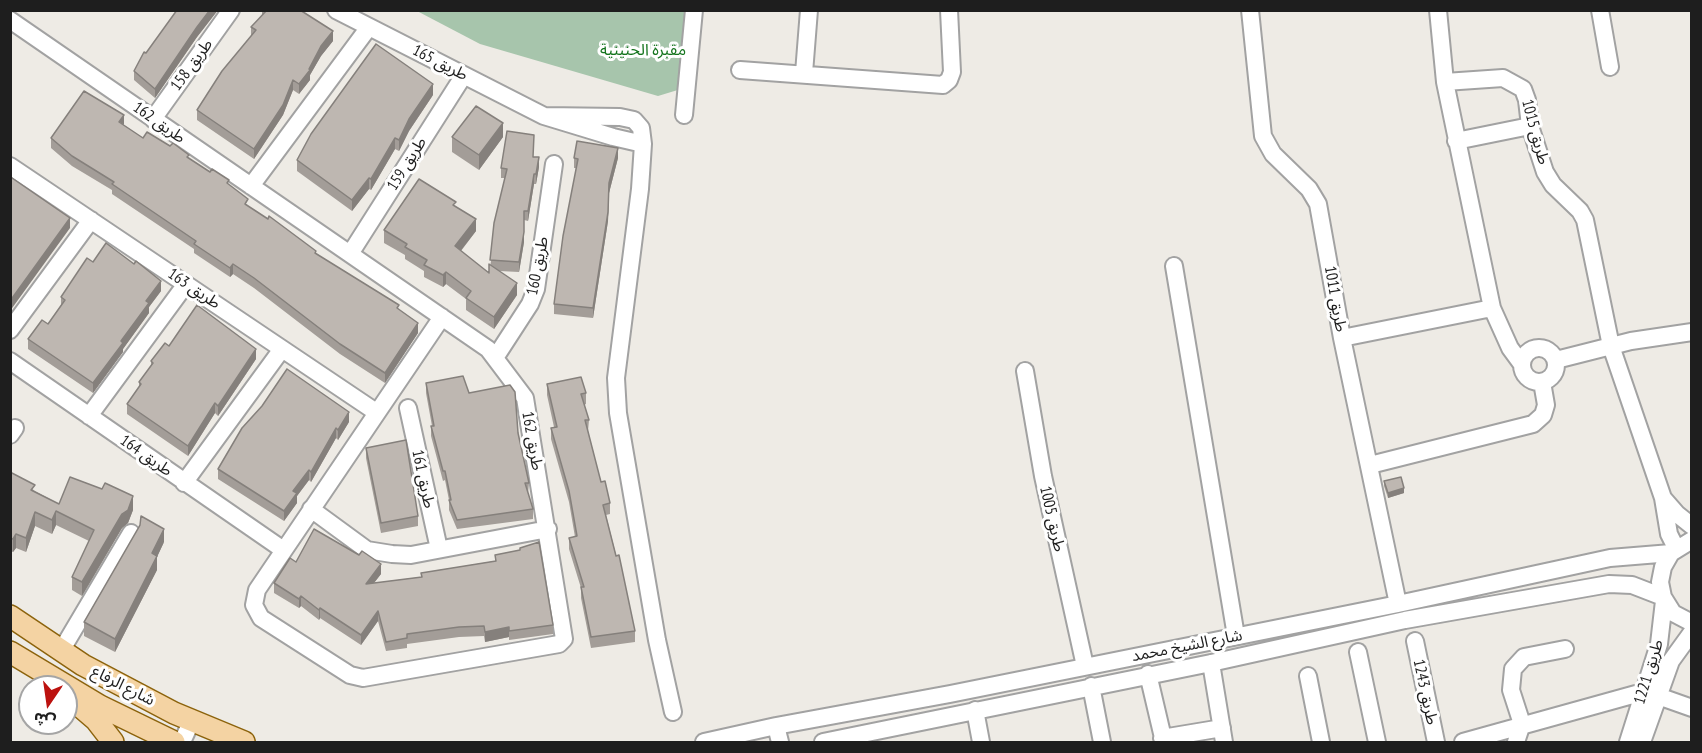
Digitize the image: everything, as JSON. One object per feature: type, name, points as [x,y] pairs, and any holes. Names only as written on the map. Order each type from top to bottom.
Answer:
[{"type":"main road","name":"شارع الرفاع","points":[[10,616],[83,665],[183,717],[243,742]]},
{"type":"main road","name":"شارع الرفاع","points":[[10,652],[100,706],[169,741]]},
{"type":"main road","points":[[41,671],[46,675]]},
{"type":"main road","points":[[78,704],[96,720],[112,742]]},
{"type":"street","name":"طريق 158","points":[[153,119],[231,10]]},
{"type":"street","name":"طريق 165","points":[[336,10],[544,116],[621,140],[644,144],[616,378],[618,413],[657,640],[673,712]]},
{"type":"street","points":[[684,115],[694,10]]},
{"type":"street","points":[[804,73],[809,10]]},
{"type":"street","points":[[740,70],[943,85],[949,80],[952,72],[949,10]]},
{"type":"street","name":"طريق 1011","points":[[1250,10],[1263,136],[1273,154],[1309,189],[1318,204],[1342,338],[1398,604]]},
{"type":"street","points":[[1438,10],[1445,82],[1492,308],[1527,378],[1542,382],[1554,374],[1556,360]]},
{"type":"street","points":[[1600,10],[1610,67]]},
{"type":"street","name":"طريق 162","points":[[10,20],[488,348],[525,398],[565,630],[564,639],[559,644],[363,678],[350,675],[261,618],[254,604],[257,591],[282,549]]},
{"type":"street","points":[[251,186],[369,27]]},
{"type":"street","name":"طريق 159","points":[[350,254],[464,75]]},
{"type":"street","name":"طريق 1015","points":[[1445,82],[1488,77],[1515,82],[1523,89],[1527,100],[1530,126],[1545,172],[1553,185],[1580,211],[1585,220],[1611,346],[1663,498],[1673,551]]},
{"type":"street","points":[[1456,141],[1530,126]]},
{"type":"street","name":"طريق 160","points":[[495,358],[530,304],[536,289],[554,164]]},
{"type":"street","name":"طريق 163","points":[[10,166],[376,412]]},
{"type":"street","points":[[10,330],[91,220]]},
{"type":"street","points":[[1174,266],[1236,636]]},
{"type":"street","points":[[89,416],[186,284]]},
{"type":"street","points":[[1342,338],[1492,308]]},
{"type":"street","points":[[282,549],[441,317]]},
{"type":"street","points":[[1556,360],[1611,346],[1692,332]]},
{"type":"street","points":[[1521,363],[1524,355],[1537,347],[1545,348],[1556,360]]},
{"type":"street","points":[[184,483],[282,349]]},
{"type":"street","name":"طريق 164","points":[[10,361],[282,549]]},
{"type":"street","name":"طريق 1005","points":[[1025,371],[1042,476],[1085,666]]},
{"type":"street","points":[[1370,465],[1533,424],[1543,415],[1546,405],[1542,382]]},
{"type":"street","name":"طريق 161","points":[[408,408],[439,549]]},
{"type":"street","name":"طريق 1015","points":[[1663,498],[1692,526]]},
{"type":"street","points":[[311,508],[367,550],[411,555],[548,529]]},
{"type":"street","points":[[61,651],[131,533]]},
{"type":"street","points":[[1673,551],[1692,540]]},
{"type":"street","name":"شارع الشيخ محمد","points":[[704,742],[1398,604],[1610,558],[1673,551]]},
{"type":"street","name":"طريق 1221","points":[[1628,742],[1643,716],[1650,695],[1664,599],[1660,582],[1663,567],[1673,551]]},
{"type":"street","name":"شارع الشيخ محمد","points":[[823,742],[1211,663],[1405,620],[1609,584],[1632,585],[1664,599],[1673,613],[1692,623]]},
{"type":"street","name":"طريق 1221","points":[[1650,695],[1674,654],[1692,632]]},
{"type":"street","name":"طريق 1243","points":[[1415,641],[1436,742]]},
{"type":"street","points":[[1516,742],[1522,724],[1511,690],[1513,669],[1524,657],[1565,649]]},
{"type":"street","points":[[1358,652],[1377,742]]},
{"type":"street","points":[[1148,674],[1163,740],[1223,735],[1211,663]]},
{"type":"street","points":[[1308,676],[1321,742]]},
{"type":"street","points":[[1090,686],[1102,742]]},
{"type":"street","points":[[1463,742],[1522,724],[1650,695],[1692,708]]},
{"type":"street","points":[[1583,709],[1614,709],[1643,716]]},
{"type":"street","points":[[975,710],[981,742]]},
{"type":"street","name":"طريق 1221","points":[[1642,742],[1643,716]]},
{"type":"street","points":[[169,741],[183,717]]},
{"type":"street","points":[[776,726],[780,742]]},
{"type":"green space","name":"مقبرة الحنينية","points":[[417,11],[687,11],[681,89],[658,96],[480,44]]},
{"type":"building","points":[[177,10],[210,10],[155,89],[134,71],[144,52],[146,53]]},
{"type":"building","points":[[267,10],[300,10],[333,31],[321,46],[310,70],[299,84],[293,80],[283,105],[254,149],[197,110],[222,71],[256,30],[251,27]]},
{"type":"building","points":[[376,44],[433,84],[409,119],[399,140],[395,138],[371,179],[369,178],[352,200],[297,160],[311,134]]},
{"type":"building","points":[[84,91],[124,115],[119,122],[143,138],[147,132],[170,146],[173,143],[189,155],[187,157],[210,172],[212,169],[229,180],[227,183],[248,199],[245,204],[268,219],[269,216],[316,251],[315,253],[399,305],[397,308],[418,323],[385,373],[340,344],[254,278],[233,264],[230,268],[194,244],[196,241],[112,184],[114,182],[72,156],[51,138]]},
{"type":"building","points":[[476,106],[503,123],[479,155],[452,137]]},
{"type":"building","points":[[507,131],[534,135],[533,157],[539,157],[528,211],[524,211],[524,232],[519,262],[490,260],[494,223],[507,169],[501,168]]},
{"type":"building","points":[[577,141],[618,148],[609,183],[608,212],[593,308],[554,304],[563,236],[578,159],[574,158]]},
{"type":"building","points":[[12,178],[70,218],[10,301],[10,180]]},
{"type":"building","points":[[419,179],[456,202],[453,205],[476,219],[455,246],[489,273],[489,264],[517,283],[494,317],[466,298],[471,291],[446,272],[443,275],[424,265],[427,260],[405,247],[407,244],[384,230]]},
{"type":"building","points":[[106,243],[134,264],[136,261],[161,281],[146,301],[149,303],[121,341],[123,343],[93,383],[28,339],[42,320],[48,324],[65,300],[61,297],[87,258],[93,262]]},
{"type":"building","points":[[197,305],[256,349],[218,406],[215,403],[188,446],[127,404],[153,363],[151,361],[165,343],[169,346]]},
{"type":"building","points":[[287,369],[349,412],[338,430],[336,428],[311,472],[309,470],[293,491],[297,493],[284,511],[218,469],[242,428],[262,406]]},
{"type":"building","points":[[463,376],[469,393],[510,385],[515,392],[518,433],[529,483],[525,483],[533,509],[457,520],[449,500],[451,500],[445,471],[443,471],[431,426],[434,426],[426,383]]},
{"type":"building","points":[[581,377],[586,393],[581,394],[589,420],[585,420],[601,482],[605,481],[610,503],[603,505],[616,556],[619,555],[635,631],[591,637],[581,587],[584,587],[569,538],[577,536],[569,491],[551,428],[557,427],[547,384]]},
{"type":"building","points":[[406,440],[418,516],[381,523],[366,448]]},
{"type":"building","points":[[10,472],[35,485],[31,490],[59,504],[70,477],[102,489],[105,483],[133,496],[128,510],[122,514],[82,582],[72,577],[94,530],[56,511],[52,520],[35,512],[26,538],[16,534],[13,539],[10,538]]},
{"type":"building","points":[[1401,477],[1404,488],[1388,493],[1384,481]]},
{"type":"building","points":[[141,516],[164,529],[152,553],[157,556],[115,639],[84,622],[140,525]]},
{"type":"building","points":[[314,529],[359,555],[362,551],[381,564],[366,584],[422,577],[421,573],[496,561],[495,555],[520,550],[520,548],[539,542],[553,625],[509,631],[509,627],[485,632],[484,626],[459,627],[407,634],[407,638],[386,642],[378,611],[361,635],[320,608],[319,610],[301,596],[299,599],[274,583],[290,558],[296,562]]}]
